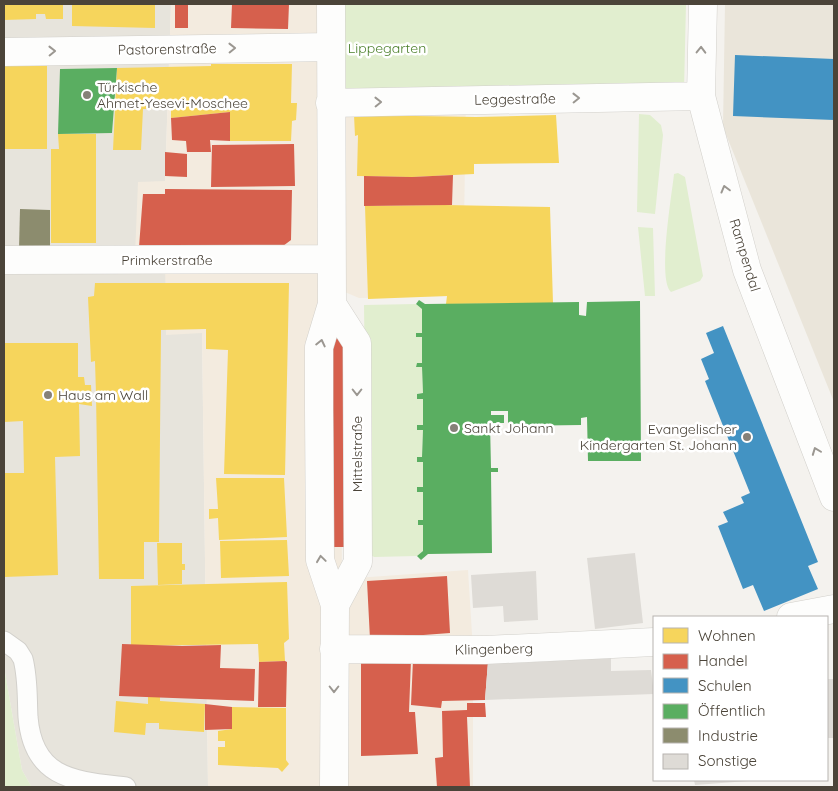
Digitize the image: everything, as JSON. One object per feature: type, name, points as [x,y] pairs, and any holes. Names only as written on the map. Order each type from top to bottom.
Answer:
[{"type":"street","name":"Mittelstraße","points":[[331,4],[330,259],[332,304],[319,347],[320,560],[335,605],[334,787]]},
{"type":"street","name":"Rampendal","points":[[703,4],[701,96],[747,270],[834,497]]},
{"type":"street","name":"Pastorenstraße","points":[[4,52],[330,47]]},
{"type":"street","name":"Leggestraße","points":[[330,103],[701,96]]},
{"type":"street","name":"Primkerstraße","points":[[4,260],[330,259]]},
{"type":"street","name":"Mittelstraße","points":[[332,304],[357,343],[358,562],[335,605]]},
{"type":"street","points":[[796,616],[834,609]]},
{"type":"street","name":"Klingenberg","points":[[334,649],[485,650],[653,642]]},
{"type":"lane","points":[[4,640],[18,651],[24,659],[29,726],[37,753],[46,765],[59,774],[76,781],[126,787]]},
{"type":"shaded area","points":[[4,4],[171,4],[165,181],[165,255],[202,333],[208,787],[37,787],[31,786],[22,770],[4,667]]},
{"type":"shaded area","points":[[171,4],[337,4],[466,93],[463,296],[359,298],[340,290],[342,579],[468,570],[473,650],[473,787],[208,787],[202,333],[166,335],[165,255],[135,255],[138,182],[165,181]]},
{"type":"shaded area","points":[[725,4],[834,4],[834,402],[723,127]]},
{"type":"green space","name":"Lippegarten","points":[[337,4],[686,4],[684,90],[339,94]]},
{"type":"green space","points":[[639,114],[650,115],[661,125],[663,135],[655,214],[637,212]]},
{"type":"green space","points":[[678,173],[685,177],[703,276],[700,281],[671,292],[667,284],[665,255],[674,174]]},
{"type":"green space","points":[[638,227],[653,228],[655,296],[645,296]]},
{"type":"green space","points":[[416,304],[422,309],[422,333],[416,333],[417,337],[422,337],[422,363],[417,363],[416,367],[422,367],[423,393],[417,394],[417,399],[423,399],[423,425],[417,426],[417,430],[423,430],[422,457],[417,458],[417,462],[423,462],[423,487],[417,488],[417,492],[423,492],[423,520],[418,521],[418,525],[423,525],[423,551],[417,556],[374,557],[368,553],[367,548],[364,305]]},
{"type":"green space","points":[[4,667],[22,770],[31,786],[37,787],[4,787]]},
{"type":"building: Wohnen","points":[[4,4],[63,4],[63,19],[46,19],[45,14],[36,14],[36,19],[4,20]]},
{"type":"building: Wohnen","points":[[72,4],[155,4],[155,28],[72,26]]},
{"type":"building: Wohnen","points":[[211,64],[292,64],[291,103],[297,103],[296,120],[292,121],[291,141],[230,141],[230,112],[171,118],[171,109],[143,109],[141,150],[113,150],[117,68],[211,66]]},
{"type":"building: Wohnen","points":[[4,65],[47,65],[47,149],[4,149]]},
{"type":"building: Wohnen","points":[[354,115],[476,117],[556,115],[559,163],[474,164],[474,174],[412,177],[357,176],[358,135],[355,136]]},
{"type":"building: Wohnen","points":[[58,134],[96,134],[96,243],[51,243],[51,149],[59,149]]},
{"type":"building: Wohnen","points":[[365,206],[550,207],[553,303],[446,304],[447,296],[368,299]]},
{"type":"building: Wohnen","points":[[95,283],[289,283],[285,475],[224,474],[228,350],[206,349],[206,329],[161,330],[159,542],[144,542],[144,579],[99,579],[95,361],[91,362],[88,297],[94,296]]},
{"type":"building: Wohnen","points":[[4,343],[78,343],[78,377],[84,377],[85,385],[91,385],[92,406],[79,404],[80,456],[55,457],[58,575],[4,577],[4,473],[24,473],[23,421],[4,422]]},
{"type":"building: Wohnen","points":[[216,478],[284,478],[287,537],[219,540],[218,518],[209,519],[209,509],[218,509]]},
{"type":"building: Wohnen","points":[[287,540],[289,576],[221,578],[220,541]]},
{"type":"building: Wohnen","points":[[157,543],[182,543],[182,564],[185,564],[185,570],[182,570],[182,584],[158,585]]},
{"type":"building: Wohnen","points":[[287,582],[289,639],[284,643],[285,661],[259,662],[258,644],[131,646],[131,586]]},
{"type":"building: Wohnen","points":[[148,697],[160,697],[160,701],[205,704],[204,732],[159,729],[159,723],[146,723],[145,735],[114,732],[116,701],[148,704]]},
{"type":"building: Wohnen","points":[[232,707],[286,708],[286,760],[289,764],[282,772],[278,768],[218,765],[218,747],[225,747],[225,741],[218,741],[218,731],[232,729]]},
{"type":"building: Handel","points":[[175,4],[188,4],[188,28],[175,28]]},
{"type":"building: Handel","points":[[232,4],[289,4],[288,29],[231,28]]},
{"type":"building: Handel","points":[[230,112],[230,141],[210,140],[211,152],[187,152],[186,141],[172,140],[171,118]]},
{"type":"building: Handel","points":[[294,144],[295,186],[211,187],[212,145]]},
{"type":"building: Handel","points":[[165,152],[187,154],[187,177],[165,176]]},
{"type":"building: Handel","points":[[453,175],[452,205],[364,206],[364,176],[412,177]]},
{"type":"building: Handel","points":[[165,189],[292,190],[291,240],[283,246],[139,247],[143,194],[165,194]]},
{"type":"building: Handel","points":[[334,337],[346,337],[347,547],[333,547],[324,351]]},
{"type":"building: Handel","points":[[447,576],[450,633],[370,639],[367,581]]},
{"type":"building: Handel","points":[[122,644],[221,645],[220,668],[255,669],[254,701],[119,696]]},
{"type":"building: Handel","points":[[411,660],[409,712],[415,712],[418,754],[361,756],[361,662]]},
{"type":"building: Handel","points":[[413,660],[488,662],[485,700],[442,701],[441,708],[411,705]]},
{"type":"building: Handel","points":[[259,662],[287,662],[286,707],[258,707]]},
{"type":"building: Handel","points":[[467,703],[485,703],[486,717],[467,717],[470,787],[437,787],[435,758],[443,757],[442,711],[467,710]]},
{"type":"building: Handel","points":[[205,704],[232,707],[232,729],[205,730]]},
{"type":"building: Schulen","points":[[735,55],[834,59],[834,120],[733,116]]},
{"type":"building: Schulen","name":"Evangelischer Kindergarten St. Johann","points":[[723,326],[818,562],[808,566],[818,589],[764,611],[753,585],[743,589],[718,526],[728,522],[723,512],[744,503],[741,497],[750,493],[705,381],[709,379],[701,359],[714,353],[706,333]]},
{"type":"building: Öffentlich","name":"Türkische Ahmet-Yesevi-Moschee","points":[[117,68],[112,133],[58,134],[60,69]]},
{"type":"building: Öffentlich","points":[[419,300],[425,304],[579,302],[579,315],[586,316],[587,302],[640,301],[641,461],[588,461],[587,417],[581,418],[581,425],[508,426],[508,411],[491,411],[491,415],[504,415],[504,423],[490,423],[491,468],[498,468],[498,472],[491,472],[492,553],[428,554],[421,560],[417,556],[423,551],[423,525],[418,525],[418,520],[423,520],[423,492],[417,492],[417,487],[423,487],[423,462],[417,462],[417,457],[422,457],[423,430],[417,430],[417,425],[423,425],[423,399],[417,399],[417,394],[423,393],[422,367],[416,367],[417,363],[422,363],[422,337],[416,337],[416,333],[422,333],[422,309],[416,304]]},
{"type":"building: Industrie","points":[[20,209],[50,210],[50,249],[19,249]]},
{"type":"building: Sonstige","points":[[635,553],[643,623],[595,629],[587,558]]},
{"type":"building: Sonstige","points":[[536,571],[538,620],[504,622],[503,606],[473,608],[471,575]]},
{"type":"building: Sonstige","points":[[611,658],[611,671],[651,670],[653,694],[485,700],[488,662],[515,663]]},
{"type":"building: Sonstige","points":[[828,679],[834,679],[834,738],[828,738]]},
{"type":"building: Sonstige","points":[[694,781],[748,781],[695,785]]},
{"type":"place","name":"Türkische Ahmet-Yesevi-Moschee","points":[[87,95]]},
{"type":"place","name":"Haus am Wall","points":[[48,395]]},
{"type":"place","name":"Sankt Johann","points":[[454,428]]},
{"type":"place","name":"Evangelischer Kindergarten St. Johann","points":[[747,437]]}]
